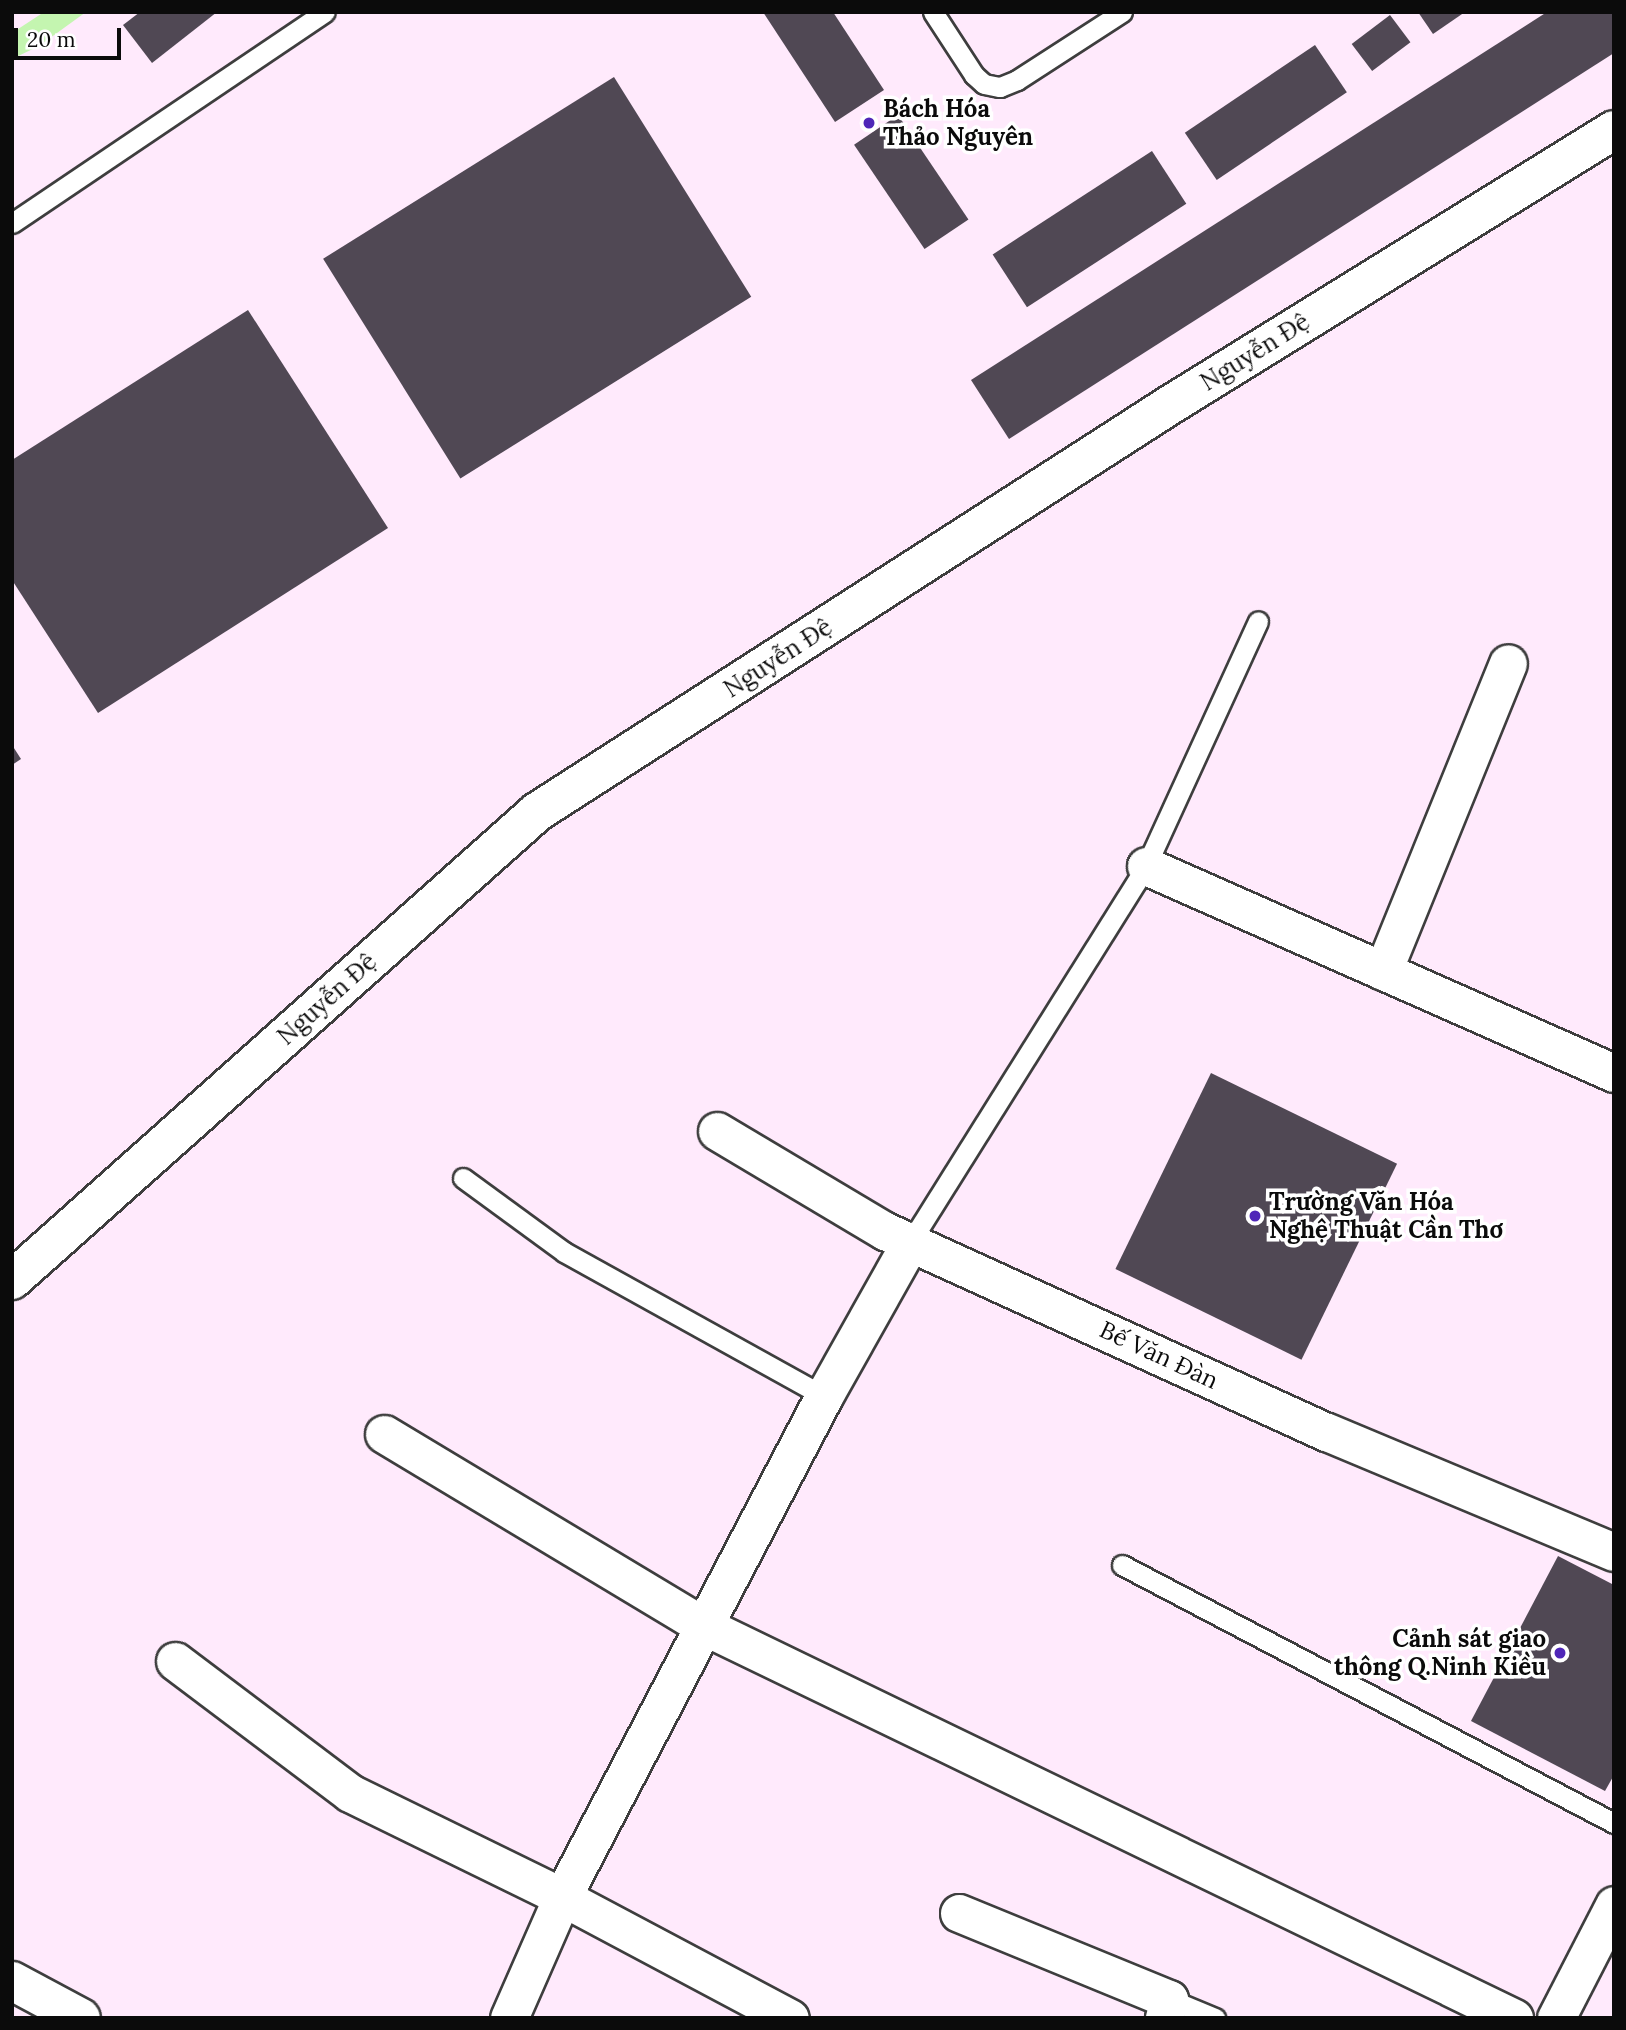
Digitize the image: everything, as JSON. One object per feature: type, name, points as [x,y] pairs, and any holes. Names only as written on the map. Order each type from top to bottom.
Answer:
[{"type":"street","name":"Nguyễn Đệ","points":[[12,1280],[537,812],[1170,405],[1614,130]]},
{"type":"street","points":[[1383,971],[1508,663]]},
{"type":"street","points":[[1146,866],[1614,1073]]},
{"type":"street","name":"Bế Văn Đàn","points":[[717,1131],[885,1231],[1327,1432],[1614,1552]]},
{"type":"street","points":[[509,2018],[562,1897],[824,1396],[911,1241]]},
{"type":"street","points":[[384,1434],[704,1626],[1514,2018]]},
{"type":"street","points":[[175,1661],[350,1793],[562,1897],[783,2016]]},
{"type":"street","points":[[1556,2018],[1614,1905]]},
{"type":"street","points":[[959,1913],[1167,2008]]},
{"type":"street","points":[[12,1981],[82,2018]]},
{"type":"lane","points":[[12,223],[325,12]]},
{"type":"lane","points":[[933,12],[974,75],[984,84],[1000,87],[1017,80],[1122,12]]},
{"type":"lane","points":[[911,1241],[1146,866],[1258,621]]},
{"type":"lane","points":[[463,1178],[564,1252],[824,1396]]},
{"type":"lane","points":[[1122,1565],[1614,1823]]},
{"type":"lane","points":[[1167,2008],[1214,2018]]},
{"type":"shaded area","points":[[44,12],[86,12],[39,46],[12,59],[12,33]]},
{"type":"building","points":[[140,12],[217,12],[152,63],[123,25]]},
{"type":"building","points":[[763,12],[833,12],[884,90],[835,122]]},
{"type":"building","points":[[1418,12],[1465,12],[1433,34]]},
{"type":"building","points":[[1547,12],[1614,12],[1614,53],[1009,439],[971,380]]},
{"type":"building","points":[[1390,15],[1410,42],[1372,71],[1352,44]]},
{"type":"building","points":[[1315,45],[1347,92],[1217,180],[1185,133]]},
{"type":"building","points":[[614,77],[751,297],[460,478],[323,259]]},
{"type":"building","points":[[898,115],[968,219],[925,249],[854,145]]},
{"type":"building","points":[[1152,151],[1186,204],[1027,307],[993,254]]},
{"type":"building","points":[[248,310],[388,528],[98,713],[12,580],[12,460]]},
{"type":"building","points":[[12,745],[21,759],[12,765]]},
{"type":"building","name":"Trường Văn Hóa Nghệ Thuật Cần Thơ","points":[[1211,1073],[1397,1164],[1301,1360],[1115,1269]]},
{"type":"building","name":"Cảnh sát giao thông Q.Ninh Kiều","points":[[1558,1556],[1614,1585],[1614,1775],[1605,1791],[1471,1721]]},
{"type":"place","name":"Bách Hóa Thảo Nguyên","points":[[869,123]]},
{"type":"place","name":"Trường Văn Hóa Nghệ Thuật Cần Thơ","points":[[1255,1216]]},
{"type":"place","name":"Cảnh sát giao thông Q.Ninh Kiều","points":[[1560,1653]]}]
